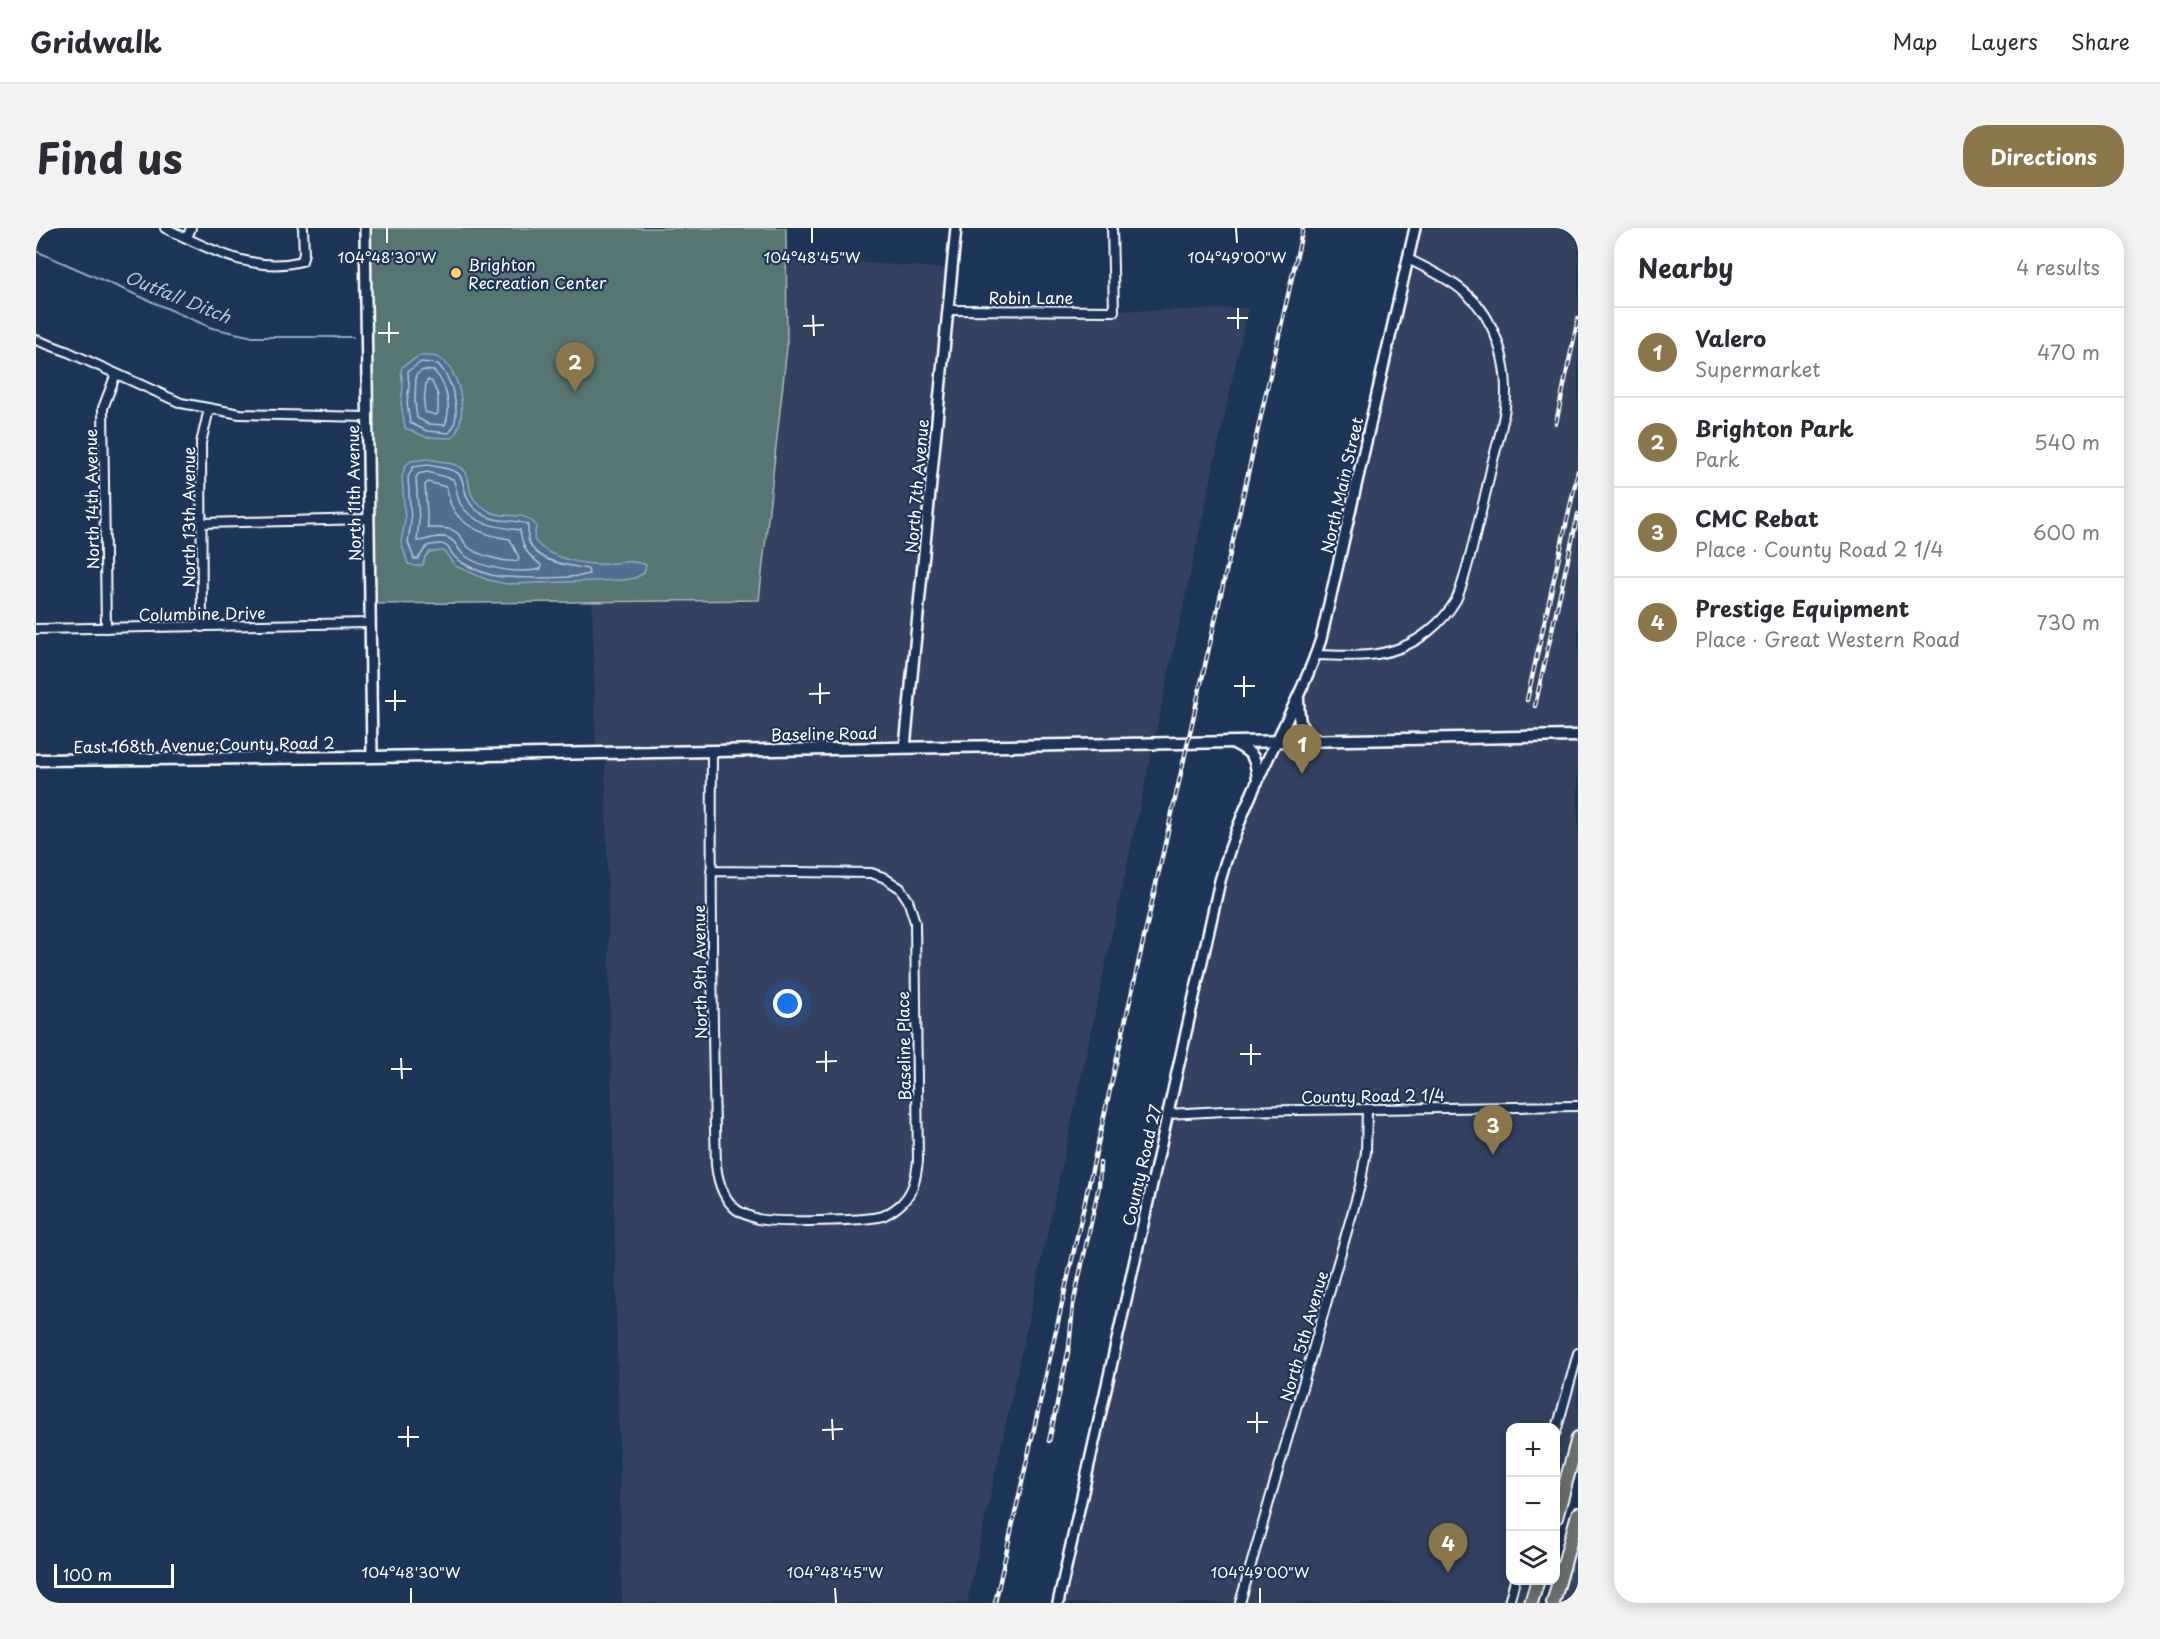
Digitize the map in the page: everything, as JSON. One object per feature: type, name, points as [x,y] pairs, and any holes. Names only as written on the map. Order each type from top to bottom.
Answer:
[{"type":"highway","points":[[1560,1503],[1578,1438]]},
{"type":"highway","points":[[1553,1603],[1578,1514]]},
{"type":"highway","points":[[1531,1603],[1537,1585]]},
{"type":"main road","points":[[1298,699],[1299,721],[1303,730],[1307,735],[1320,740]]},
{"type":"main road","points":[[1276,741],[1578,736]]},
{"type":"main road","name":"Baseline Road","points":[[372,757],[1276,741]]},
{"type":"main road","points":[[1230,742],[1251,753],[1257,762],[1258,780]]},
{"type":"main road","name":"East 168th Avenue;County Road 2","points":[[36,760],[372,757]]},
{"type":"street","points":[[165,228],[237,260],[264,263],[299,262],[303,259],[303,228]]},
{"type":"street","points":[[187,238],[191,228]]},
{"type":"street","name":"North 11th Avenue","points":[[365,228],[372,757]]},
{"type":"street","name":"North 7th Avenue","points":[[905,747],[956,228]]},
{"type":"street","name":"Robin Lane","points":[[948,310],[1114,311],[1112,228]]},
{"type":"street","name":"North Main Street","points":[[1276,741],[1298,699],[1316,655],[1415,228]]},
{"type":"street","points":[[1316,655],[1372,656],[1389,652],[1411,644],[1440,621],[1456,600],[1462,585],[1487,489],[1505,408],[1506,393],[1502,359],[1496,336],[1485,314],[1470,296],[1440,274],[1408,258]]},
{"type":"street","points":[[36,340],[51,344],[181,403],[240,414],[367,417]]},
{"type":"street","name":"North 14th Avenue","points":[[106,627],[103,408],[116,374]]},
{"type":"street","name":"North 13th Avenue","points":[[202,627],[201,443],[209,409]]},
{"type":"street","points":[[202,523],[369,519]]},
{"type":"street","name":"Columbine Drive","points":[[36,629],[369,623]]},
{"type":"street","name":"County Road 27","points":[[1058,1603],[1220,881],[1232,840],[1276,741]]},
{"type":"street","name":"North 9th Avenue","points":[[711,750],[711,979],[716,1166],[717,1178],[723,1193]]},
{"type":"street","name":"Baseline Place","points":[[711,871],[871,873],[883,877],[900,888],[908,900],[915,922],[918,1161],[915,1183],[910,1194],[894,1210],[882,1216],[864,1219],[776,1220],[758,1219],[747,1215],[737,1209],[723,1193]]},
{"type":"street","name":"County Road 2 1/4","points":[[1168,1114],[1367,1108],[1578,1106]]},
{"type":"street","name":"North 5th Avenue","points":[[1240,1603],[1360,1186],[1366,1152],[1367,1108]]},
{"type":"street","points":[[1559,1423],[1578,1353]]},
{"type":"street","points":[[1509,1603],[1514,1585]]},
{"type":"shaded area","points":[[1415,228],[1578,228],[1578,1438],[1560,1503],[1560,1423],[1506,1423],[1506,1585],[1537,1585],[1531,1603],[1058,1603],[1220,881],[1276,741],[1307,735],[1298,699],[1310,672]]},
{"type":"shaded area","points":[[786,257],[952,269],[948,311],[1248,308],[967,1603],[622,1603],[605,753],[596,753],[592,602],[759,599],[787,347]]},
{"type":"shaded area","points":[[1578,1514],[1578,1603],[1553,1603],[1558,1585],[1560,1585]]},
{"type":"green space","points":[[365,228],[786,228],[787,347],[759,600],[369,604]]},
{"type":"water","points":[[419,356],[440,358],[454,376],[462,410],[457,430],[452,438],[426,437],[405,428],[401,403],[403,387],[401,370],[403,366]]},
{"type":"water","points":[[428,459],[460,467],[466,473],[473,498],[489,511],[495,514],[526,517],[536,526],[534,539],[544,550],[569,560],[586,563],[639,563],[646,565],[644,573],[625,580],[507,584],[488,580],[455,566],[444,551],[430,552],[425,557],[423,565],[408,564],[401,542],[405,521],[402,476],[405,466],[411,461]]},
{"type":"waterway","name":"Outfall Ditch","points":[[36,251],[212,328],[253,337],[353,337]]},
{"type":"railway","points":[[995,1603],[1303,228]]},
{"type":"railway","points":[[1556,423],[1578,319]]},
{"type":"railway","points":[[1527,700],[1578,471]]},
{"type":"railway","points":[[1535,706],[1578,514]]},
{"type":"railway","points":[[1049,1441],[1069,1348],[1073,1305],[1099,1186],[1100,1163]]},
{"type":"place","name":"Brighton Recreation Center","points":[[456,273]]},
{"type":"place","name":"Brighton Park","points":[[575,392]]},
{"type":"place","name":"Valero","points":[[1302,774]]},
{"type":"place","name":"CMC Rebat","points":[[1493,1155]]},
{"type":"place","name":"Prestige Equipment","points":[[1448,1573]]}]
